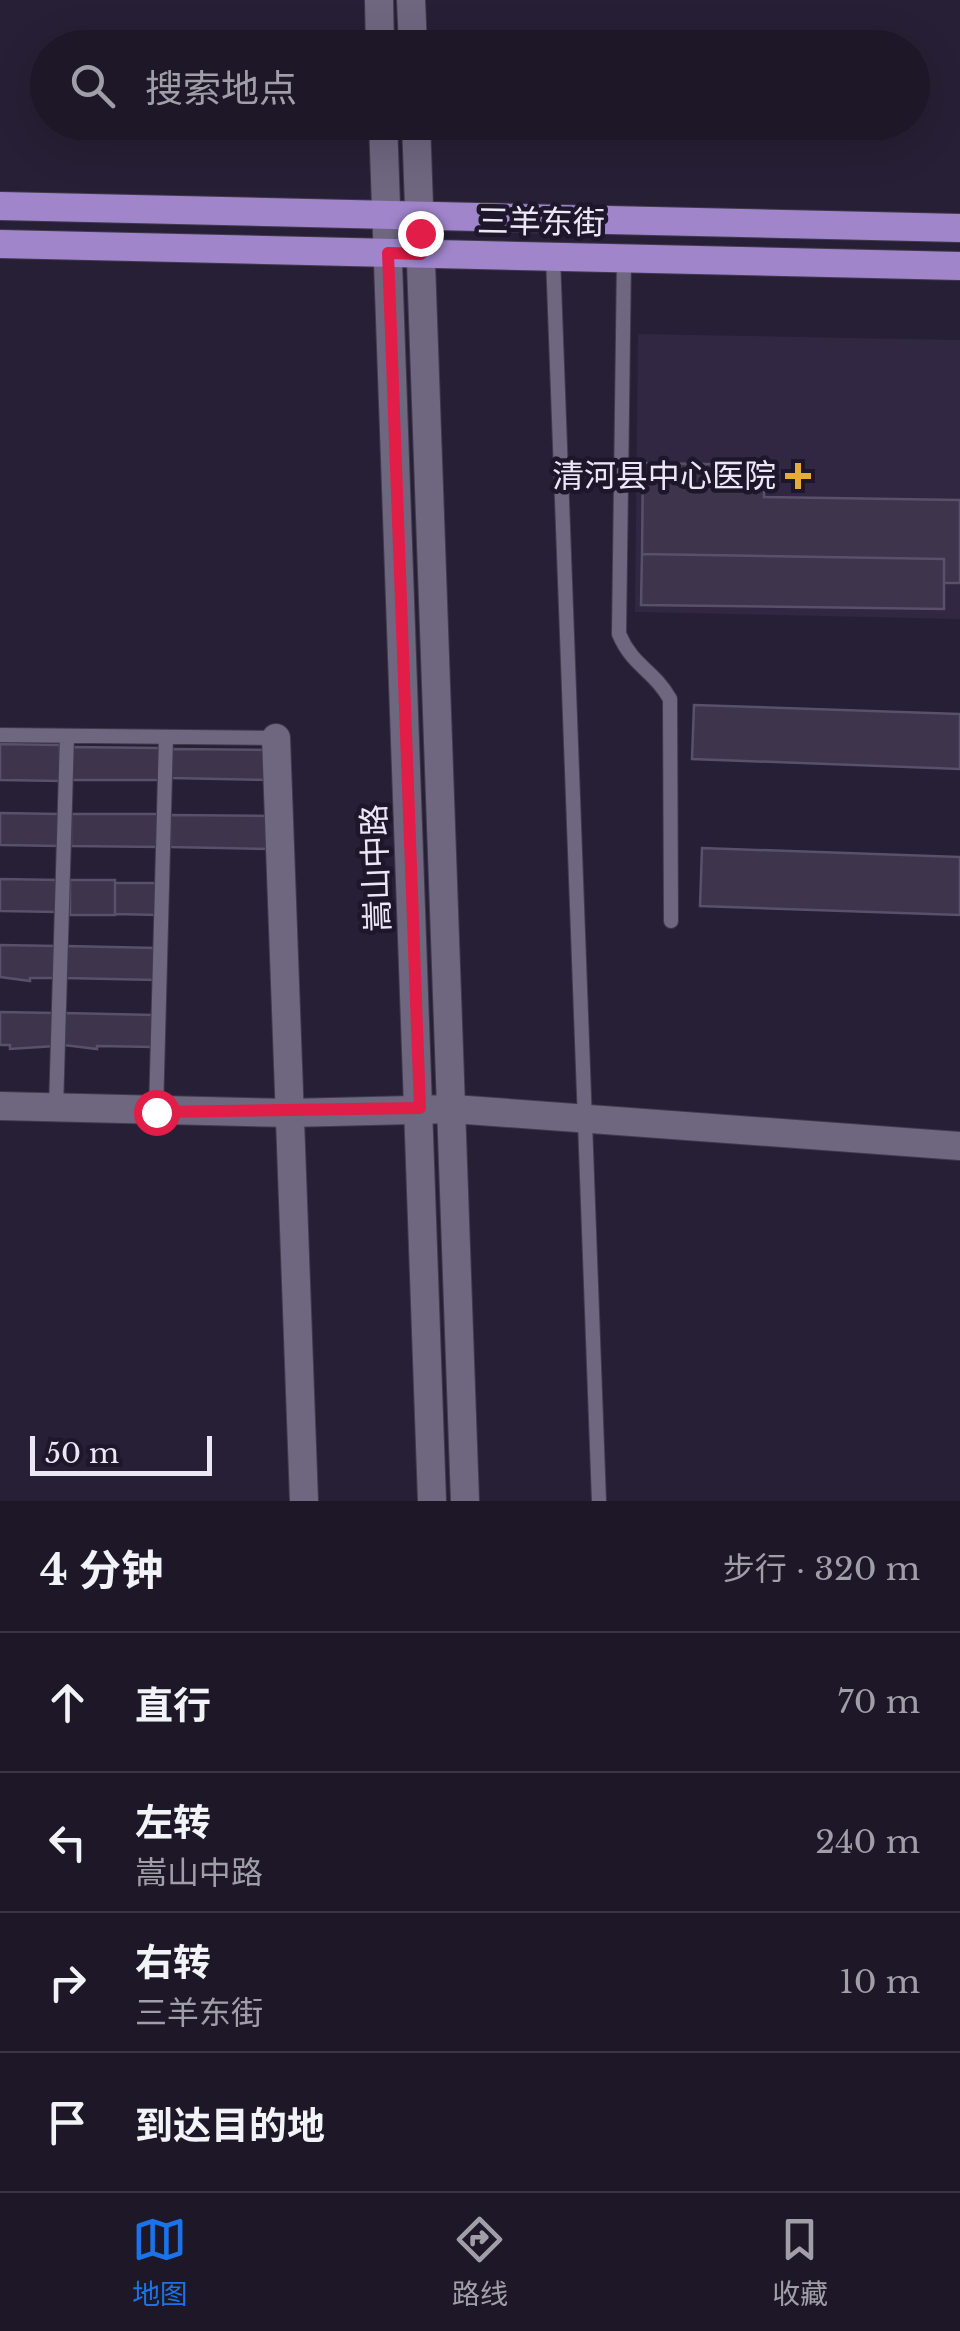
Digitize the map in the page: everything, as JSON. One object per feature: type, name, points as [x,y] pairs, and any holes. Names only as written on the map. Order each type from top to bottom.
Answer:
[{"type":"main road","name":"三羊东街","points":[[0,206],[420,234],[960,228]]},
{"type":"main road","name":"三羊东街","points":[[0,244],[388,233],[420,234],[554,257],[960,266]]},
{"type":"street","points":[[378,0],[379,30]]},
{"type":"street","points":[[411,0],[412,30]]},
{"type":"street","name":"嵩山中路","points":[[384,140],[432,1501]]},
{"type":"street","points":[[417,140],[465,1501]]},
{"type":"street","points":[[276,738],[304,1501]]},
{"type":"street","points":[[0,1106],[156,1112],[454,1109],[960,1146]]},
{"type":"lane","points":[[554,257],[598,1501]]},
{"type":"lane","points":[[624,259],[619,634],[630,659],[658,679],[670,698],[671,921]]},
{"type":"lane","points":[[0,735],[276,738]]},
{"type":"lane","points":[[56,1108],[67,736]]},
{"type":"lane","points":[[156,1112],[166,737]]},
{"type":"shaded area","name":"清河县中心医院","points":[[638,334],[960,340],[960,619],[635,612]]},
{"type":"building","points":[[643,463],[765,465],[764,497],[960,500],[960,583],[944,583],[944,559],[642,554]]},
{"type":"building","points":[[642,554],[944,559],[944,609],[641,605]]},
{"type":"building","points":[[694,705],[960,714],[960,769],[692,759]]},
{"type":"building","points":[[0,744],[60,745],[60,781],[0,780]]},
{"type":"building","points":[[71,747],[160,748],[160,780],[71,780]]},
{"type":"building","points":[[171,749],[274,750],[273,780],[171,778]]},
{"type":"building","points":[[0,813],[60,814],[59,846],[0,845]]},
{"type":"building","points":[[71,814],[160,814],[160,847],[71,846]]},
{"type":"building","points":[[170,815],[273,816],[273,849],[170,847]]},
{"type":"building","points":[[702,848],[960,857],[960,915],[700,906]]},
{"type":"building","points":[[0,879],[59,880],[58,912],[0,911]]},
{"type":"building","points":[[70,880],[115,880],[115,915],[70,915]]},
{"type":"building","points":[[115,883],[158,883],[158,915],[115,914]]},
{"type":"building","points":[[0,945],[57,946],[57,978],[30,981],[0,977]]},
{"type":"building","points":[[66,946],[157,948],[156,980],[65,978]]},
{"type":"building","points":[[0,1012],[55,1013],[55,1046],[10,1049],[10,1045],[0,1045]]},
{"type":"building","points":[[64,1013],[155,1015],[154,1047],[97,1049],[63,1045]]},
{"type":"place","name":"清河县中心医院","points":[[798,476]]},
{"type":"route","points":[[156,1112],[420,1108],[388,253],[421,254],[420,233]]}]
